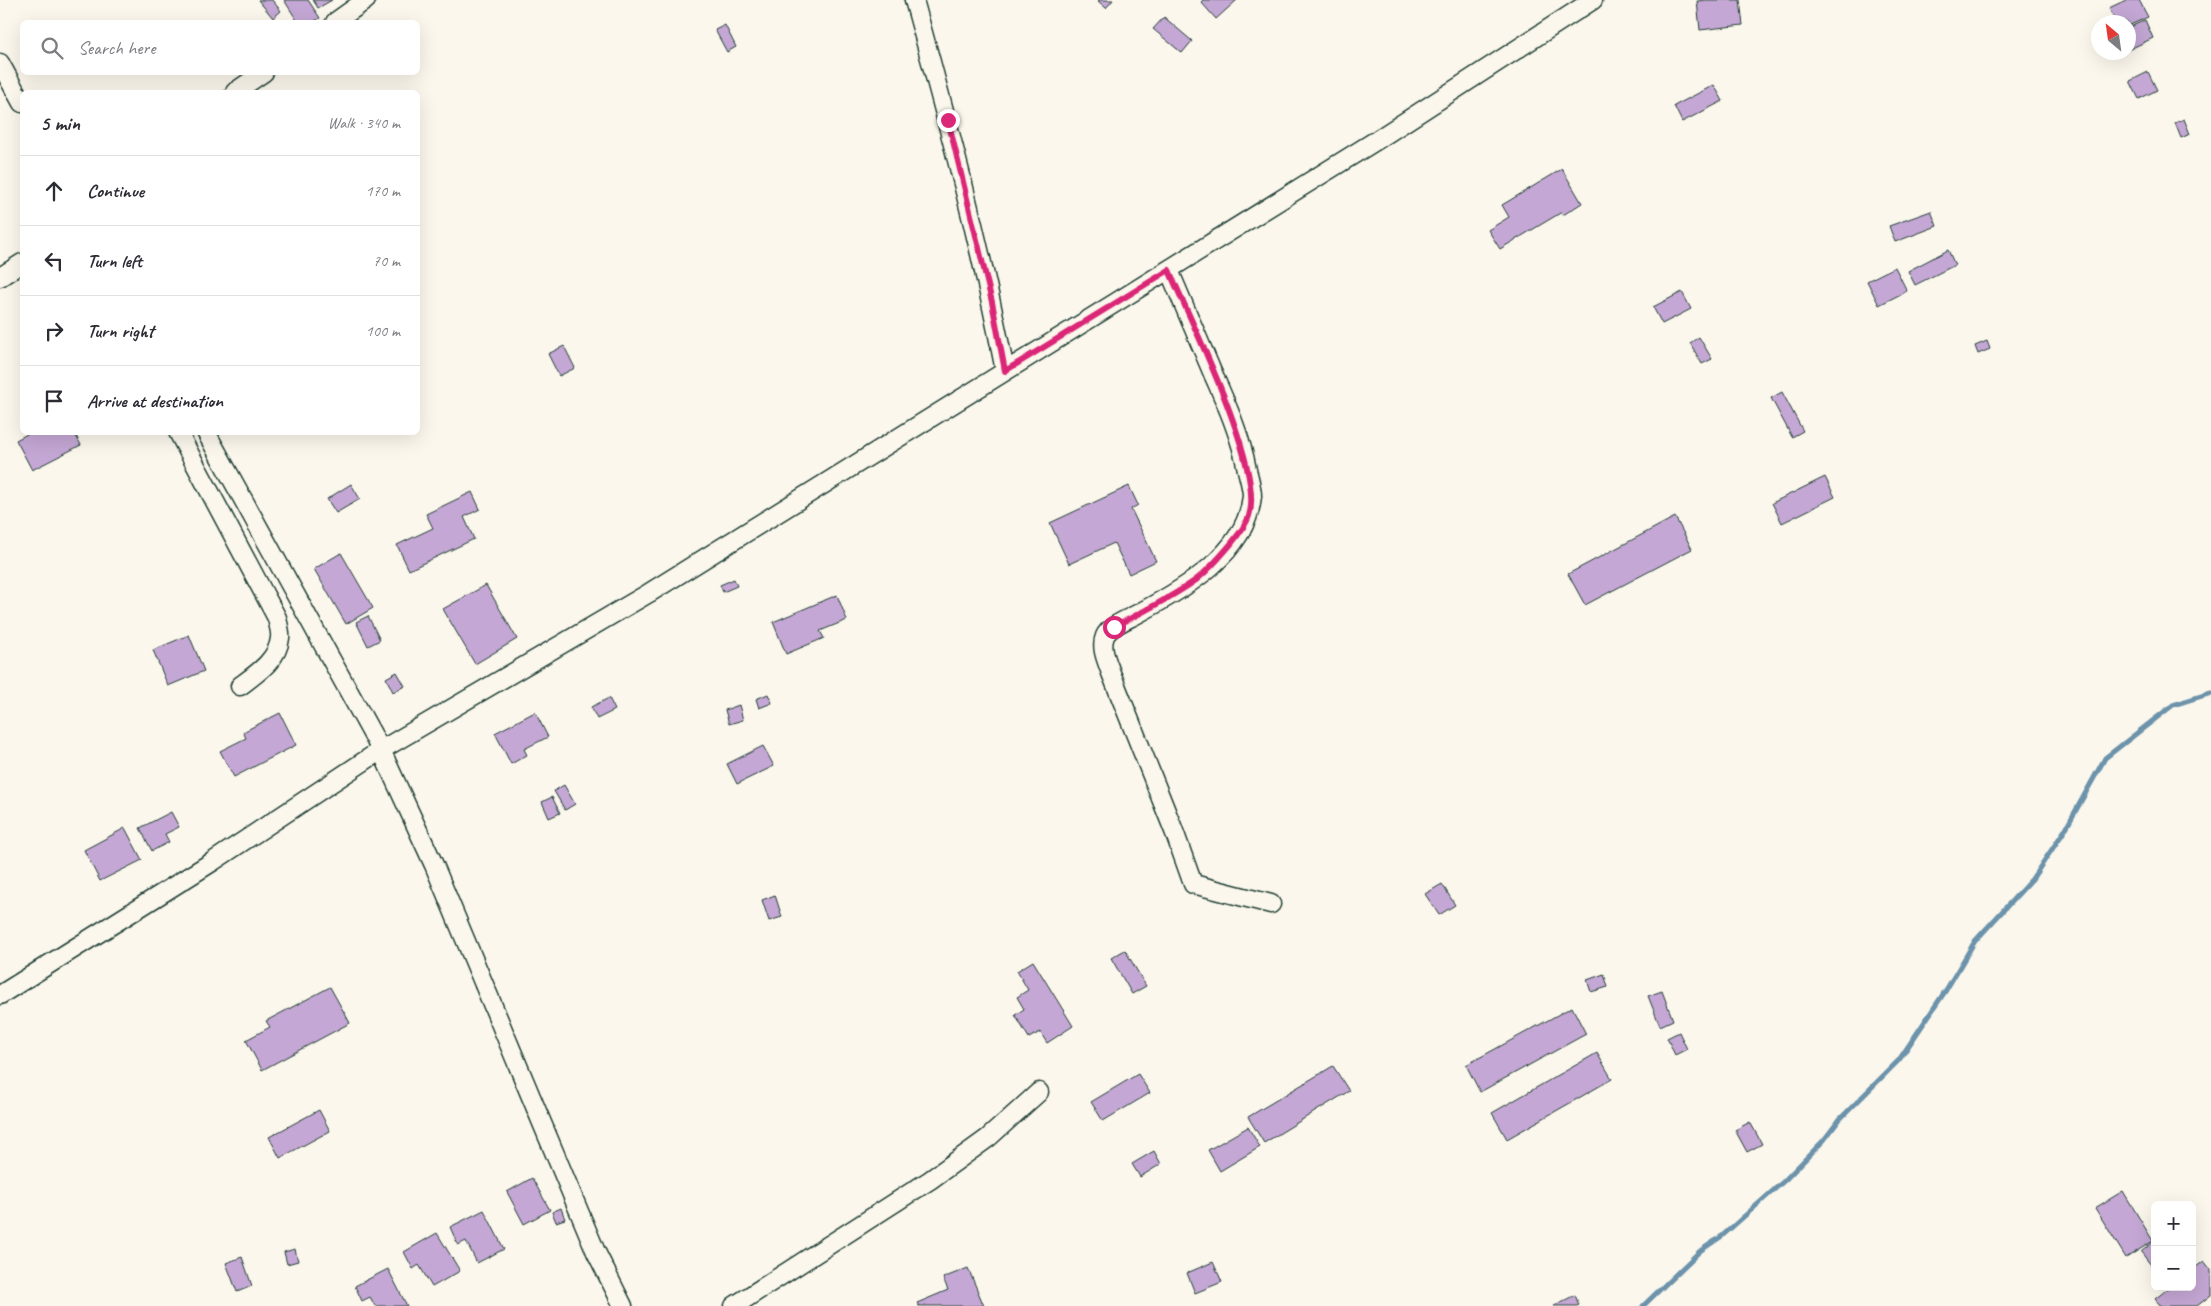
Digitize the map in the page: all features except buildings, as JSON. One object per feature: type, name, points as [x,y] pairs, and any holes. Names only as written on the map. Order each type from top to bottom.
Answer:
[{"type":"street","points":[[337,20],[366,0]]},
{"type":"street","points":[[914,0],[948,120],[1005,371]]},
{"type":"street","points":[[0,995],[221,857],[381,750],[649,593],[1380,138],[1593,0]]},
{"type":"street","points":[[0,63],[20,99]]},
{"type":"street","points":[[238,90],[260,75]]},
{"type":"street","points":[[0,277],[20,264]]},
{"type":"street","points":[[1169,270],[1232,419],[1245,457],[1252,493],[1249,516],[1238,536],[1197,579],[1175,594],[1114,627],[1105,635],[1102,646],[1193,884],[1271,904]]},
{"type":"street","points":[[180,435],[277,618],[280,637],[275,653],[263,668],[240,686]]},
{"type":"street","points":[[208,435],[381,750],[442,883],[596,1252],[623,1306]]},
{"type":"street","points":[[734,1306],[930,1180],[988,1138],[1040,1092]]},
{"type":"waterway","points":[[1643,1306],[1700,1251],[1722,1236],[1785,1180],[1824,1140],[1840,1119],[1899,1060],[1946,990],[1975,941],[2032,879],[2065,830],[2105,758],[2173,705],[2211,693]]},
{"type":"route","points":[[948,120],[992,302],[1005,371],[1169,270],[1232,419],[1245,457],[1252,493],[1249,516],[1238,536],[1197,579],[1175,594],[1114,627]]}]
